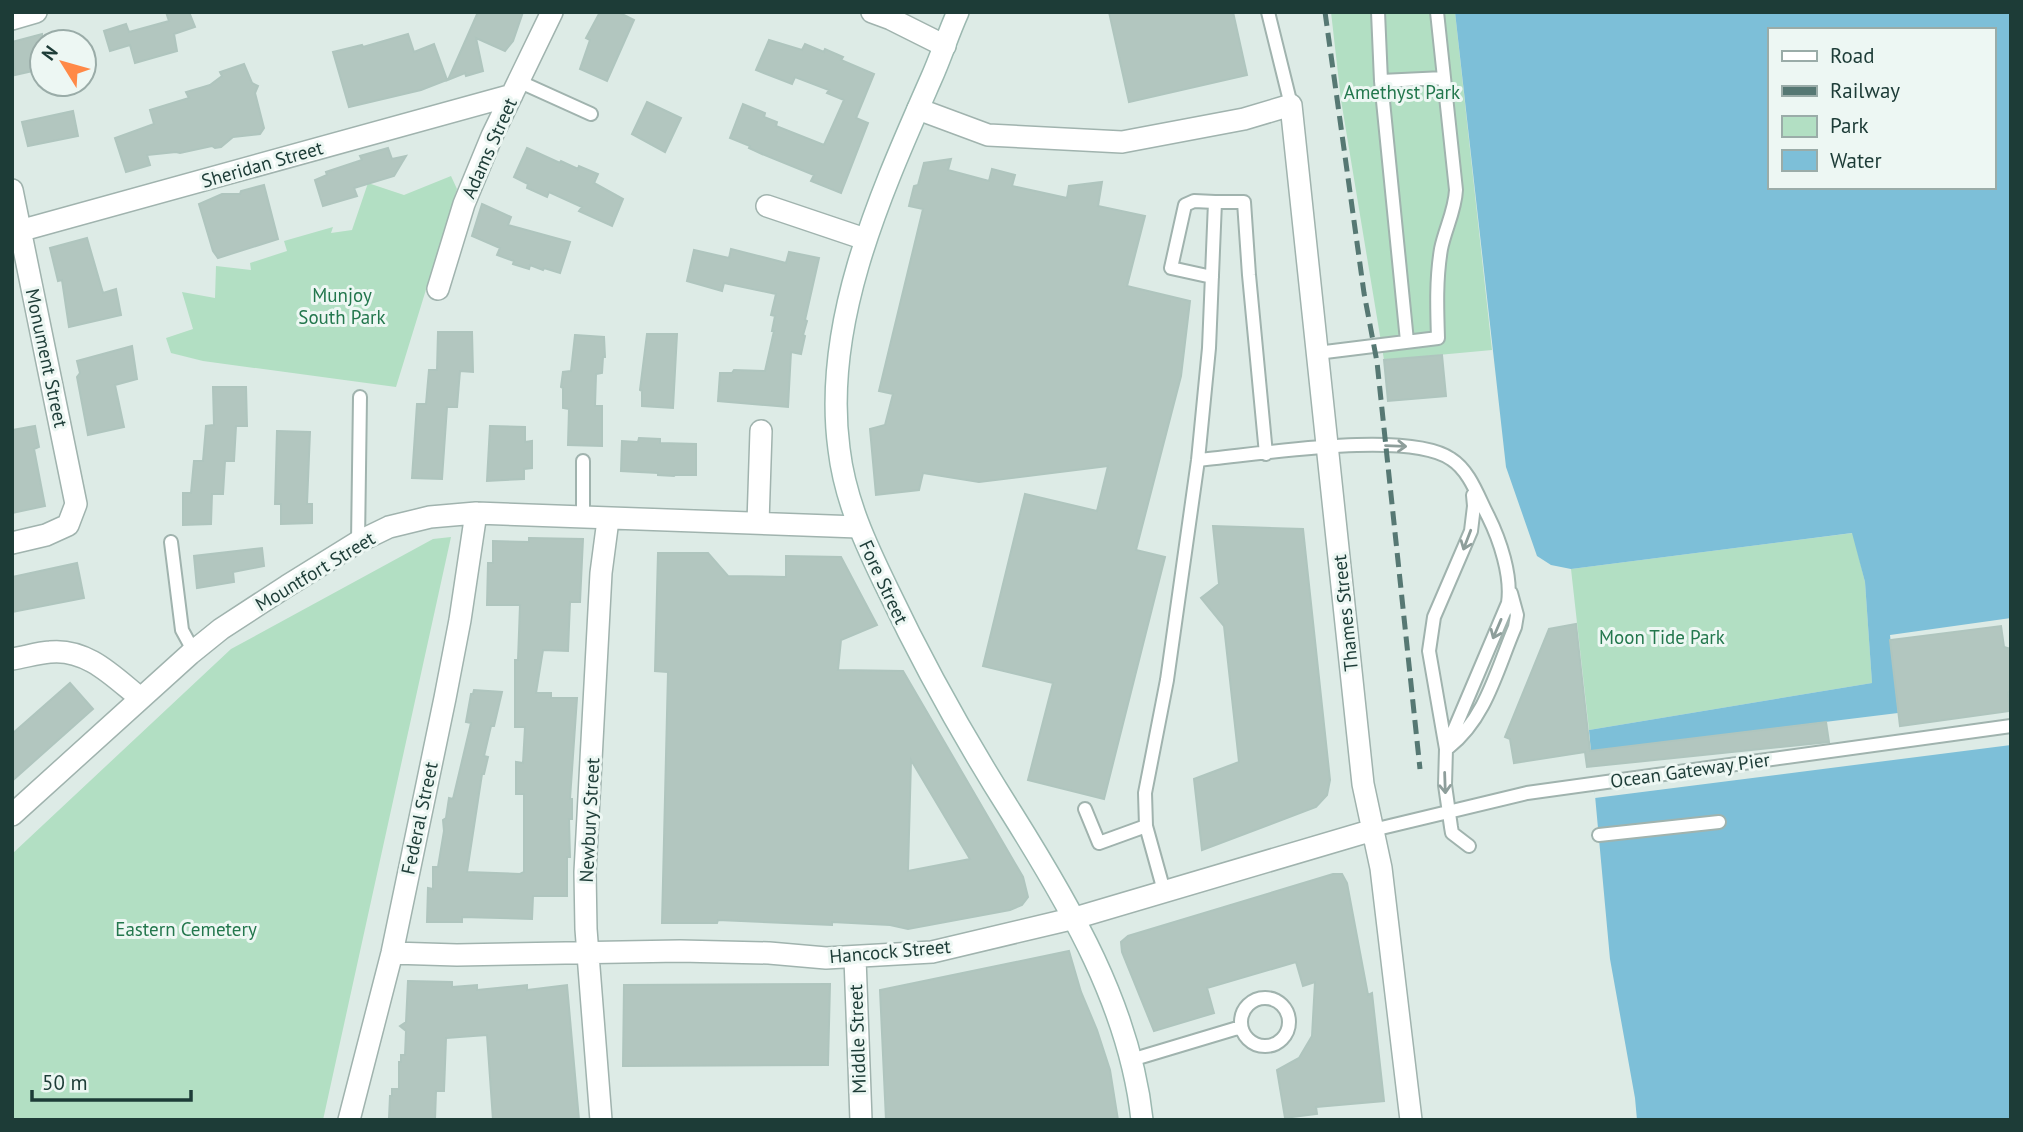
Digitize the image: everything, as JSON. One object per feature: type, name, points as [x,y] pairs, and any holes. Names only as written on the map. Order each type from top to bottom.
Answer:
[{"type":"street","points":[[12,19],[36,12]]},
{"type":"street","name":"Adams Street","points":[[438,289],[464,204],[492,136],[552,12]]},
{"type":"street","points":[[872,12],[945,46]]},
{"type":"street","name":"Fore Street","points":[[958,12],[893,164],[865,239],[837,372],[836,411],[843,475],[858,527],[917,649],[987,773],[1075,918],[1118,1018],[1142,1120]]},
{"type":"street","name":"Sheridan Street","points":[[16,232],[515,88]]},
{"type":"street","points":[[918,109],[988,135],[1122,142],[1244,119],[1291,105]]},
{"type":"street","name":"Thames Street","points":[[1291,105],[1363,784],[1383,884],[1411,1120]]},
{"type":"street","name":"Monument Street","points":[[12,190],[16,232],[76,504],[68,524],[46,535],[12,543]]},
{"type":"street","points":[[767,206],[865,239]]},
{"type":"street","points":[[758,523],[761,431]]},
{"type":"street","name":"Mountfort Street","points":[[12,815],[140,698],[221,629],[358,542],[389,527],[430,517],[476,513],[608,520],[652,519],[858,527]]},
{"type":"street","name":"Federal Street","points":[[349,1120],[392,953],[460,620],[476,513]]},
{"type":"street","name":"Newbury Street","points":[[601,1120],[585,872],[601,573],[608,520]]},
{"type":"street","points":[[12,659],[51,651],[74,652],[96,663],[140,698]]},
{"type":"street","name":"Hancock Street","points":[[392,953],[457,956],[680,951],[855,958],[932,952],[1075,918],[1373,830]]},
{"type":"street","name":"Middle Street","points":[[855,958],[862,1120]]},
{"type":"lane","points":[[1268,12],[1291,105]]},
{"type":"lane","points":[[1378,12],[1381,81],[1407,341]]},
{"type":"lane","points":[[1317,353],[1438,338],[1439,267],[1442,247],[1456,202],[1437,12]]},
{"type":"lane","points":[[1381,81],[1444,78]]},
{"type":"lane","points":[[515,88],[591,114]]},
{"type":"lane","points":[[1212,277],[1171,268],[1185,205],[1194,201],[1244,202],[1266,454]]},
{"type":"lane","points":[[1164,891],[1146,826],[1144,793],[1167,680],[1198,460],[1209,348],[1216,202]]},
{"type":"lane","points":[[358,542],[360,397]]},
{"type":"lane","points":[[1198,460],[1327,447],[1419,447],[1448,457],[1466,474],[1493,526],[1509,584],[1508,603],[1446,749]]},
{"type":"lane","points":[[583,461],[583,518]]},
{"type":"lane","points":[[1466,474],[1474,499],[1474,519],[1434,617],[1429,650],[1446,749],[1445,785],[1452,833],[1469,846]]},
{"type":"lane","points":[[171,542],[181,630],[194,652]]},
{"type":"lane","name":"Ocean Gateway Pier","points":[[1373,830],[1528,793],[2011,726]]},
{"type":"lane","points":[[1085,809],[1099,843],[1146,826]]},
{"type":"lane","points":[[1598,835],[1719,822]]},
{"type":"lane","points":[[1130,1060],[1241,1027]]},
{"type":"green space","name":"Amethyst Park","points":[[1331,12],[1455,12],[1492,350],[1384,360],[1341,100]]},
{"type":"green space","name":"Munjoy South Park","points":[[451,176],[457,189],[396,387],[203,361],[171,353],[166,338],[193,329],[182,292],[215,298],[216,266],[251,270],[250,263],[287,251],[284,241],[333,227],[331,233],[352,230],[368,183],[404,195]]},
{"type":"green space","name":"Moon Tide Park","points":[[1853,533],[1865,582],[1872,683],[1589,730],[1571,569]]},
{"type":"green space","name":"Eastern Cemetery","points":[[451,537],[323,1120],[12,1120],[12,854],[231,649],[433,539]]},
{"type":"water","points":[[1455,12],[2011,12],[2011,1120],[1637,1120],[1610,959],[1589,730],[1872,683],[1865,582],[1852,533],[1571,569],[1551,565],[1537,556],[1506,467]]},
{"type":"pier","points":[[2011,618],[2011,745],[1595,798],[1590,751],[1898,713],[1890,635]]},
{"type":"building","points":[[166,12],[189,12],[195,27],[174,34],[177,51],[135,63],[130,45],[110,51],[104,31],[126,24],[129,32],[169,21]]},
{"type":"building","points":[[478,12],[523,12],[513,41],[505,51],[476,38],[483,71],[466,76],[465,73],[448,80]]},
{"type":"building","points":[[600,12],[618,12],[634,20],[607,81],[580,69],[590,40],[586,38]]},
{"type":"building","points":[[1109,12],[1233,12],[1247,75],[1129,102]]},
{"type":"building","points":[[408,34],[414,52],[434,44],[447,80],[421,90],[349,107],[333,52],[362,45],[363,47]]},
{"type":"building","points":[[28,38],[28,72],[15,75],[12,42]]},
{"type":"building","points":[[769,40],[802,50],[805,44],[824,52],[825,49],[843,57],[841,60],[874,74],[856,118],[868,123],[841,193],[811,181],[814,175],[730,138],[743,104],[765,113],[764,117],[777,122],[776,126],[824,145],[844,100],[827,93],[829,90],[795,77],[792,84],[756,70]]},
{"type":"building","points":[[244,64],[252,83],[258,86],[255,93],[264,128],[260,134],[233,137],[221,147],[147,155],[150,165],[126,172],[115,138],[154,124],[150,110],[189,98],[186,92],[210,85],[222,76],[220,72]]},
{"type":"building","points":[[647,102],[681,118],[665,152],[632,134]]},
{"type":"building","points":[[73,111],[78,136],[28,146],[22,122]]},
{"type":"building","points":[[388,148],[392,159],[406,156],[394,176],[354,188],[357,196],[323,206],[315,180],[327,175],[326,172],[362,160],[360,156]]},
{"type":"building","points":[[527,148],[560,163],[561,161],[578,169],[579,166],[598,174],[594,183],[623,199],[612,226],[579,211],[582,207],[549,192],[547,197],[527,188],[528,184],[514,177]]},
{"type":"building","points":[[951,159],[948,170],[989,181],[992,169],[1015,175],[1012,186],[1067,198],[1069,186],[1102,182],[1098,206],[1145,216],[1127,286],[1190,301],[1181,376],[1136,550],[1165,557],[1104,799],[1028,780],[1053,683],[983,666],[1025,494],[1097,511],[1108,466],[979,482],[923,473],[919,490],[876,495],[870,429],[885,425],[893,394],[879,391],[923,209],[909,206],[924,163]]},
{"type":"building","points":[[264,185],[278,239],[218,258],[213,251],[199,204],[222,194],[240,194],[241,191]]},
{"type":"building","points":[[482,204],[511,217],[508,225],[570,242],[560,273],[530,265],[529,269],[513,264],[514,261],[497,255],[500,248],[472,236]]},
{"type":"building","points":[[87,238],[103,293],[116,289],[121,315],[69,327],[62,280],[58,281],[50,248]]},
{"type":"building","points":[[731,249],[786,263],[789,252],[819,258],[805,320],[807,321],[801,354],[791,352],[788,407],[718,401],[720,373],[732,373],[734,370],[765,371],[774,331],[775,316],[771,315],[776,294],[724,283],[722,291],[687,281],[694,250],[729,258]]},
{"type":"building","points":[[438,332],[472,332],[473,372],[460,371],[457,407],[447,407],[442,479],[412,478],[417,404],[426,404],[429,370],[437,370]]},
{"type":"building","points":[[647,334],[677,334],[673,408],[642,406],[640,390]]},
{"type":"building","points":[[575,335],[604,337],[605,357],[602,373],[596,374],[595,406],[602,406],[602,446],[568,445],[569,409],[563,408],[561,387],[563,372],[571,371]]},
{"type":"building","points":[[132,346],[137,379],[115,385],[124,427],[88,435],[77,377],[80,373],[77,361]]},
{"type":"building","points":[[1442,355],[1446,396],[1388,401],[1384,360]]},
{"type":"building","points":[[213,387],[246,387],[247,426],[236,426],[234,461],[225,461],[223,494],[212,494],[211,524],[183,525],[183,493],[191,493],[194,461],[203,461],[206,426],[214,425]]},
{"type":"building","points":[[35,426],[39,447],[34,449],[45,506],[12,513],[12,430]]},
{"type":"building","points":[[490,426],[525,427],[525,442],[532,441],[532,468],[524,469],[524,479],[487,481]]},
{"type":"building","points":[[277,431],[310,432],[307,504],[312,504],[312,523],[281,524],[281,504],[275,504]]},
{"type":"building","points":[[639,438],[660,439],[660,443],[696,444],[696,475],[674,476],[621,471],[622,441],[638,442]]},
{"type":"building","points":[[1213,526],[1303,529],[1330,780],[1327,795],[1316,807],[1202,850],[1194,779],[1239,762],[1224,626],[1201,598],[1219,584]]},
{"type":"building","points":[[529,538],[583,539],[580,602],[570,602],[568,651],[543,650],[536,693],[551,693],[551,698],[577,698],[567,896],[533,896],[532,919],[462,917],[462,922],[427,922],[428,888],[433,889],[433,867],[438,867],[444,831],[443,820],[446,818],[449,798],[453,799],[471,723],[466,722],[474,690],[502,692],[484,756],[488,757],[482,774],[467,872],[524,872],[524,794],[516,794],[516,762],[523,763],[525,727],[515,727],[515,660],[518,660],[520,605],[487,605],[488,563],[493,563],[493,541],[529,542]]},
{"type":"building","points":[[262,548],[264,566],[233,572],[234,582],[197,588],[194,556]]},
{"type":"building","points":[[658,553],[708,553],[728,576],[786,577],[786,556],[841,557],[877,625],[841,640],[838,670],[903,671],[1023,877],[1028,897],[1022,905],[1010,910],[908,929],[890,925],[832,922],[832,925],[718,920],[717,923],[662,923],[668,672],[655,671]],"holes":[[[911,760],[970,859],[908,871]]]},
{"type":"building","points":[[77,563],[84,598],[12,612],[12,577]]},
{"type":"building","points":[[1576,624],[1590,751],[1826,722],[1829,742],[1587,767],[1585,752],[1514,763],[1510,739],[1505,737],[1549,629]]},
{"type":"building","points":[[2001,626],[2004,647],[2011,649],[2011,690],[2008,693],[2010,711],[1900,726],[1890,640]]},
{"type":"building","points":[[70,683],[93,709],[12,781],[12,734]]},
{"type":"building","points":[[1333,874],[1342,874],[1347,883],[1368,995],[1372,993],[1384,1101],[1316,1107],[1317,1114],[1285,1118],[1277,1070],[1299,1058],[1312,1036],[1315,982],[1303,986],[1296,962],[1207,988],[1214,1013],[1154,1031],[1122,952],[1121,942],[1128,936]]},
{"type":"building","points":[[1069,951],[1110,1070],[1118,1120],[886,1120],[880,990]]},
{"type":"building","points":[[408,981],[452,982],[452,987],[477,985],[477,990],[527,985],[527,990],[567,985],[579,1120],[493,1120],[487,1035],[446,1038],[444,1091],[436,1091],[435,1120],[389,1118],[390,1096],[392,1089],[399,1089],[399,1062],[401,1055],[405,1055],[406,1031],[400,1026],[406,1022]]},
{"type":"building","points":[[830,984],[828,1065],[623,1066],[624,985]]},
{"type":"railway","points":[[1325,12],[1364,293],[1377,362],[1420,769]]}]
